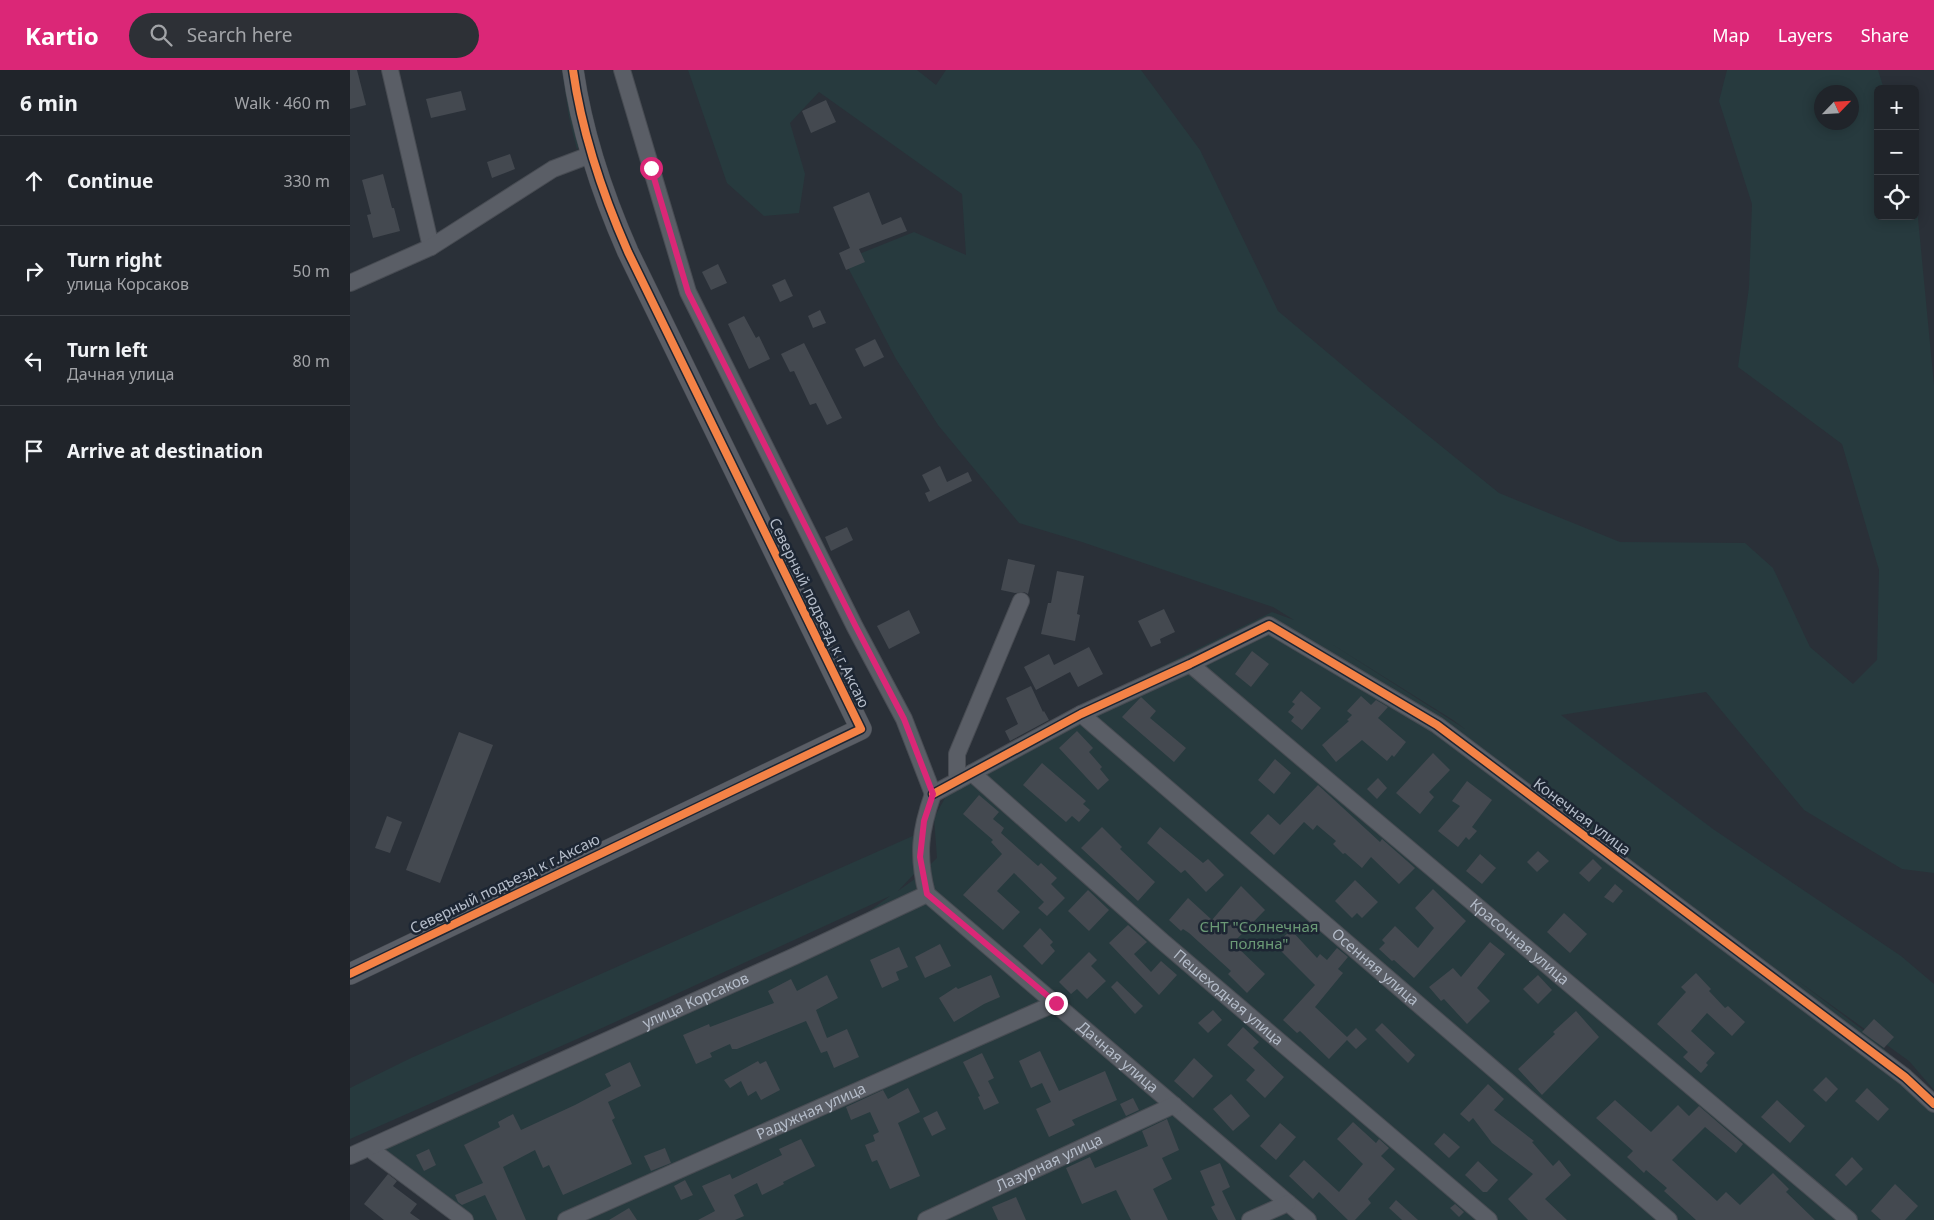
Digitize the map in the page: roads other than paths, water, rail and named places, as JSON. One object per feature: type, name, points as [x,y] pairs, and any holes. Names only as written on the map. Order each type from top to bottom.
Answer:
[{"type":"street","points":[[390,70],[431,247]]},
{"type":"street","name":"Северный подъезд к г.Аксаю","points":[[350,974],[861,729],[628,252],[604,195],[590,155],[582,125],[573,70]]},
{"type":"street","points":[[622,70],[688,292],[904,719],[933,794],[924,821],[920,857],[927,894]]},
{"type":"street","points":[[350,283],[431,247],[553,169],[590,155]]},
{"type":"street","points":[[957,781],[957,754],[1021,601]]},
{"type":"street","name":"Конечная улица","points":[[1190,664],[1269,625],[1437,725],[1905,1077],[1934,1104]]},
{"type":"street","points":[[933,794],[1081,714],[1190,664]]},
{"type":"street","name":"Красочная улица","points":[[1190,664],[1849,1220]]},
{"type":"street","name":"Осенняя улица","points":[[1081,714],[1669,1220]]},
{"type":"street","name":"Пешеходная улица","points":[[972,773],[1163,942],[1489,1220]]},
{"type":"street","name":"Дачная улица","points":[[927,894],[1308,1220]]},
{"type":"street","name":"улица Корсаков","points":[[350,1156],[795,956],[927,894]]},
{"type":"street","name":"Радужная улица","points":[[566,1220],[1056,1003]]},
{"type":"street","name":"Лазурная улица","points":[[926,1220],[1174,1105]]},
{"type":"street","points":[[369,1148],[465,1220]]},
{"type":"street","points":[[1250,1220],[1288,1203]]},
{"type":"park label","name":"СНТ \"Солнечная поляна\"","points":[[1259,936]]}]
